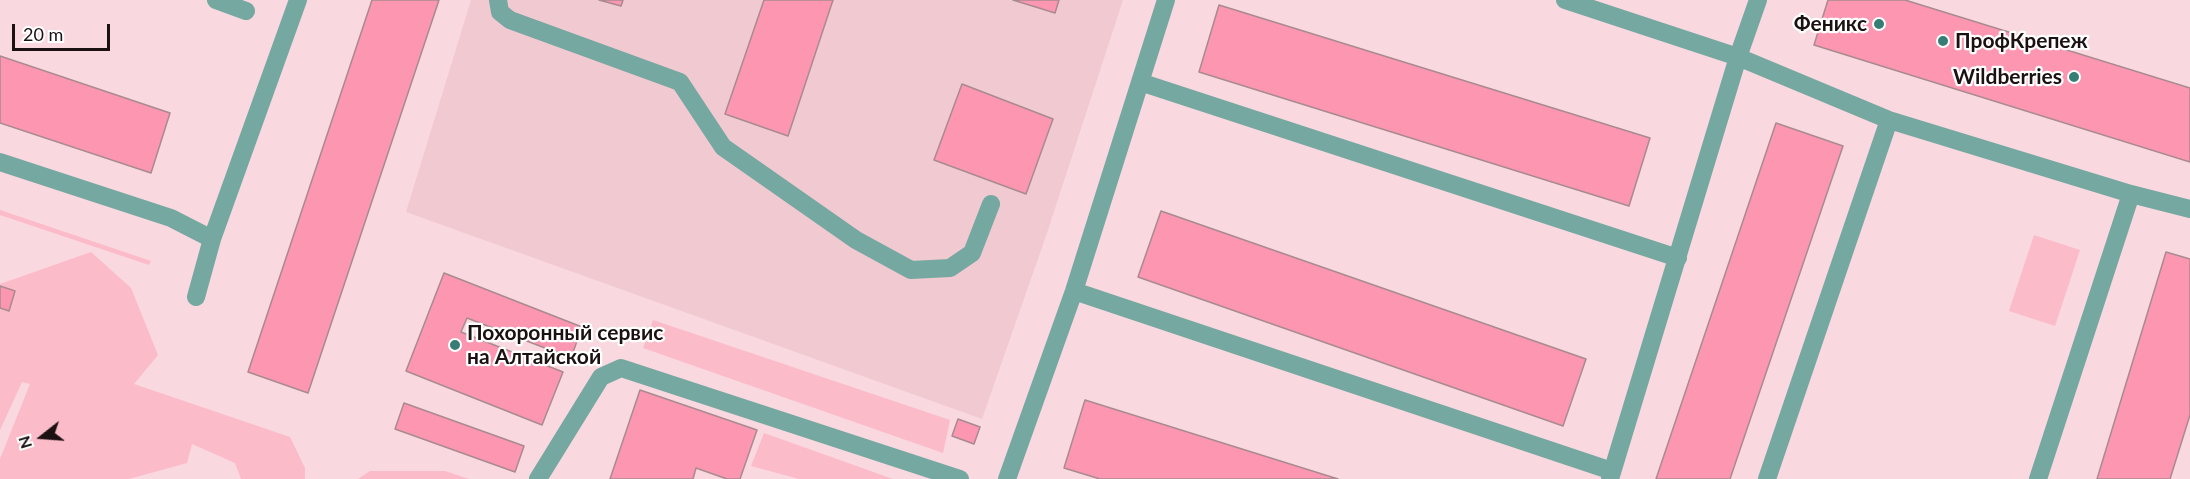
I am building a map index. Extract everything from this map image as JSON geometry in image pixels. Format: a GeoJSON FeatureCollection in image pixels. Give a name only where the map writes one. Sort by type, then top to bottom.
{"type":"FeatureCollection","features":[{"type":"Feature","properties":{"kind":"lane"},"geometry":{"type":"LineString","coordinates":[[216,0],[246,11]]}},
{"type":"Feature","properties":{"kind":"lane"},"geometry":{"type":"LineString","coordinates":[[196,297],[212,239],[298,0]]}},
{"type":"Feature","properties":{"kind":"lane"},"geometry":{"type":"LineString","coordinates":[[498,0],[500,12],[510,20],[680,82],[723,147],[856,240],[911,270],[950,268],[972,252],[990,204]]}},
{"type":"Feature","properties":{"kind":"lane"},"geometry":{"type":"LineString","coordinates":[[1007,479],[1074,291],[1166,0]]}},
{"type":"Feature","properties":{"kind":"lane"},"geometry":{"type":"LineString","coordinates":[[1565,0],[1738,57],[1889,120],[2131,194],[2190,209]]}},
{"type":"Feature","properties":{"kind":"lane"},"geometry":{"type":"LineString","coordinates":[[1074,291],[1611,475],[1738,57],[1758,0]]}},
{"type":"Feature","properties":{"kind":"lane"},"geometry":{"type":"LineString","coordinates":[[1140,82],[1678,258]]}},
{"type":"Feature","properties":{"kind":"lane"},"geometry":{"type":"LineString","coordinates":[[1767,479],[1889,120]]}},
{"type":"Feature","properties":{"kind":"lane"},"geometry":{"type":"LineString","coordinates":[[0,162],[171,218],[212,239]]}},
{"type":"Feature","properties":{"kind":"lane"},"geometry":{"type":"LineString","coordinates":[[2038,479],[2131,194]]}},
{"type":"Feature","properties":{"kind":"lane"},"geometry":{"type":"LineString","coordinates":[[538,479],[602,376],[621,368],[960,479]]}},
{"type":"Feature","properties":{"kind":"shaded area"},"geometry":{"type":"Polygon","coordinates":[[[471,0],[1123,0],[1046,236],[982,419],[406,212],[471,0]]]}},
{"type":"Feature","properties":{"kind":"shaded area"},"geometry":{"type":"Polygon","coordinates":[[[0,210],[151,261],[149,265],[0,215],[0,210]]]}},
{"type":"Feature","properties":{"kind":"shaded area"},"geometry":{"type":"Polygon","coordinates":[[[2034,235],[2080,250],[2055,326],[2009,311],[2034,235]]]}},
{"type":"Feature","properties":{"kind":"shaded area"},"geometry":{"type":"Polygon","coordinates":[[[91,252],[131,288],[158,355],[134,384],[290,437],[305,468],[305,479],[241,479],[235,463],[192,444],[187,463],[129,479],[0,479],[0,459],[30,384],[22,382],[0,430],[0,284],[91,252]]]}},
{"type":"Feature","properties":{"kind":"shaded area"},"geometry":{"type":"Polygon","coordinates":[[[653,320],[950,420],[943,453],[643,348],[653,320]]]}},
{"type":"Feature","properties":{"kind":"shaded area"},"geometry":{"type":"Polygon","coordinates":[[[764,433],[893,479],[799,479],[751,466],[764,433]]]}},
{"type":"Feature","properties":{"kind":"shaded area"},"geometry":{"type":"Polygon","coordinates":[[[370,471],[445,471],[469,479],[358,479],[370,471]]]}},
{"type":"Feature","properties":{"kind":"building"},"geometry":{"type":"Polygon","coordinates":[[[372,0],[439,0],[308,393],[248,372],[372,0]]]}},
{"type":"Feature","properties":{"kind":"building"},"geometry":{"type":"Polygon","coordinates":[[[599,0],[623,0],[621,6],[599,0]]]}},
{"type":"Feature","properties":{"kind":"building"},"geometry":{"type":"Polygon","coordinates":[[[764,0],[833,0],[788,136],[725,114],[764,0]]]}},
{"type":"Feature","properties":{"kind":"building"},"geometry":{"type":"Polygon","coordinates":[[[1013,0],[1059,0],[1055,13],[1013,0]]]}},
{"type":"Feature","properties":{"kind":"building"},"geometry":{"type":"Polygon","coordinates":[[[1828,0],[1905,0],[2190,88],[2190,162],[1814,45],[1828,0]]]}},
{"type":"Feature","properties":{"kind":"building"},"geometry":{"type":"Polygon","coordinates":[[[1219,5],[1650,138],[1629,206],[1199,72],[1219,5]]]}},
{"type":"Feature","properties":{"kind":"building"},"geometry":{"type":"Polygon","coordinates":[[[0,56],[170,113],[151,173],[0,123],[0,56]]]}},
{"type":"Feature","properties":{"kind":"building"},"geometry":{"type":"Polygon","coordinates":[[[962,84],[1053,119],[1026,194],[934,160],[962,84]]]}},
{"type":"Feature","properties":{"kind":"building"},"geometry":{"type":"Polygon","coordinates":[[[1776,123],[1843,146],[1730,479],[1656,479],[1776,123]]]}},
{"type":"Feature","properties":{"kind":"building"},"geometry":{"type":"Polygon","coordinates":[[[1161,211],[1586,359],[1563,426],[1138,277],[1161,211]]]}},
{"type":"Feature","properties":{"kind":"building"},"geometry":{"type":"Polygon","coordinates":[[[2166,252],[2190,259],[2190,415],[2170,479],[2097,479],[2166,252]]]}},
{"type":"Feature","properties":{"kind":"building","name":"Похоронный сервис на Алтайской"},"geometry":{"type":"Polygon","coordinates":[[[444,273],[582,327],[571,358],[467,318],[461,332],[563,372],[542,425],[406,371],[444,273]]]}},
{"type":"Feature","properties":{"kind":"building"},"geometry":{"type":"Polygon","coordinates":[[[0,286],[15,291],[9,311],[0,308],[0,286]]]}},
{"type":"Feature","properties":{"kind":"building"},"geometry":{"type":"Polygon","coordinates":[[[640,390],[757,430],[740,479],[727,479],[696,468],[693,479],[610,479],[640,390]]]}},
{"type":"Feature","properties":{"kind":"building"},"geometry":{"type":"Polygon","coordinates":[[[1085,400],[1338,479],[1100,479],[1064,468],[1085,400]]]}},
{"type":"Feature","properties":{"kind":"building"},"geometry":{"type":"Polygon","coordinates":[[[404,403],[524,446],[515,472],[395,429],[404,403]]]}},
{"type":"Feature","properties":{"kind":"building"},"geometry":{"type":"Polygon","coordinates":[[[958,419],[980,427],[974,444],[952,436],[958,419]]]}},
{"type":"Feature","properties":{"kind":"place","name":"Феникс"},"geometry":{"type":"Point","coordinates":[1879,24]}},
{"type":"Feature","properties":{"kind":"place","name":"ПрофКрепеж"},"geometry":{"type":"Point","coordinates":[1943,41]}},
{"type":"Feature","properties":{"kind":"place","name":"Wildberries"},"geometry":{"type":"Point","coordinates":[2074,77]}},
{"type":"Feature","properties":{"kind":"place","name":"Похоронный сервис на Алтайской"},"geometry":{"type":"Point","coordinates":[455,345]}}]}
